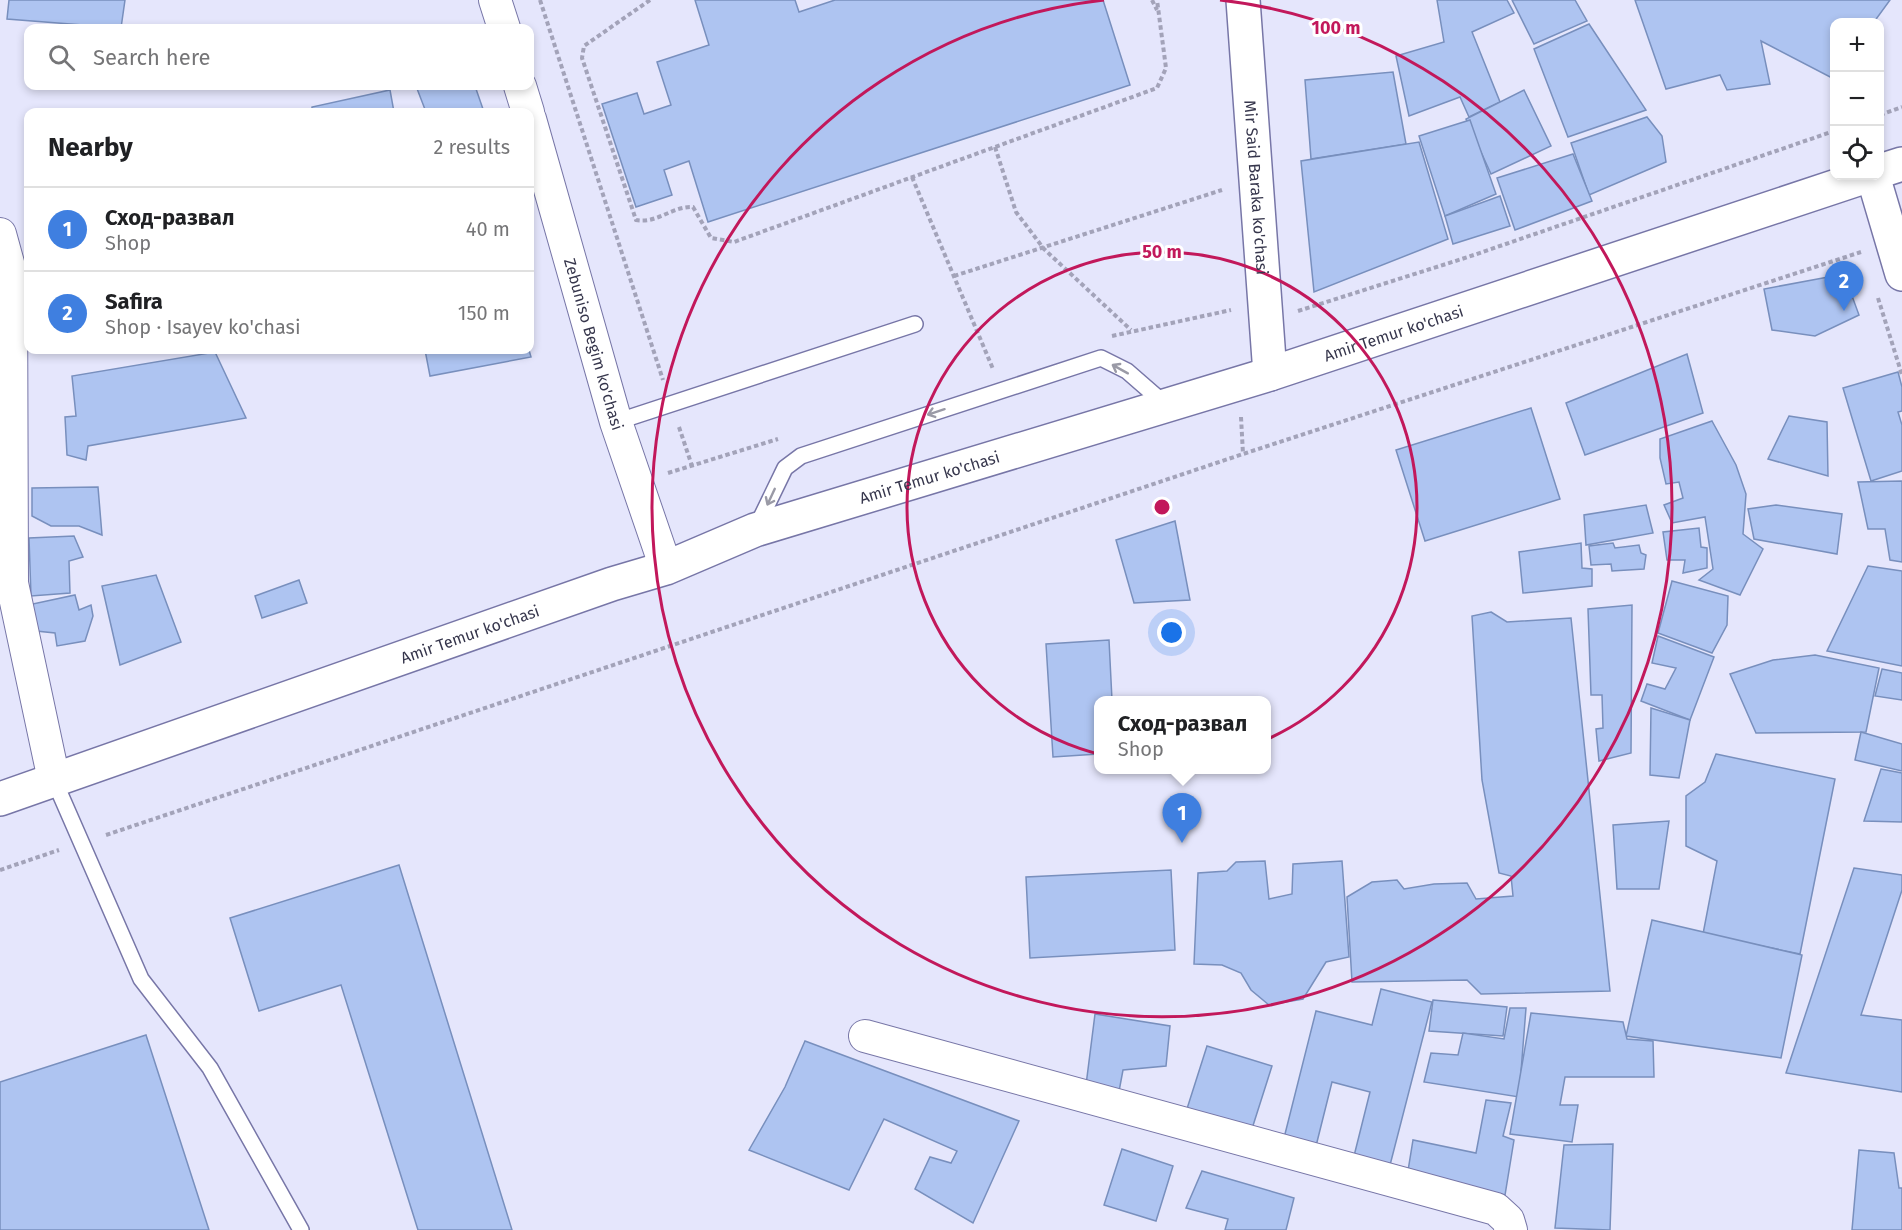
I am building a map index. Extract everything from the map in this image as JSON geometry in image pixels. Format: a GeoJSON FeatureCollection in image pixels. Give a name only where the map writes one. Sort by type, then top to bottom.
{"type":"FeatureCollection","features":[{"type":"Feature","properties":{"kind":"main road","name":"Mir Said Baraka ko'chasi"},"geometry":{"type":"LineString","coordinates":[[1243,0],[1270,374]]}},
{"type":"Feature","properties":{"kind":"main road"},"geometry":{"type":"LineString","coordinates":[[1884,170],[1902,164]]}},
{"type":"Feature","properties":{"kind":"main road","name":"Amir Temur ko'chasi"},"geometry":{"type":"LineString","coordinates":[[0,799],[612,584],[666,568],[755,530],[1270,374],[1855,180]]}},
{"type":"Feature","properties":{"kind":"main road"},"geometry":{"type":"LineString","coordinates":[[1874,180],[1902,274]]}},
{"type":"Feature","properties":{"kind":"street"},"geometry":{"type":"LineString","coordinates":[[495,0],[503,24]]}},
{"type":"Feature","properties":{"kind":"street"},"geometry":{"type":"LineString","coordinates":[[521,90],[527,108]]}},
{"type":"Feature","properties":{"kind":"street","name":"Zebuniso Begim ko'chasi"},"geometry":{"type":"LineString","coordinates":[[534,133],[616,422],[666,568]]}},
{"type":"Feature","properties":{"kind":"street"},"geometry":{"type":"LineString","coordinates":[[0,234],[11,274],[12,583],[54,780]]}},
{"type":"Feature","properties":{"kind":"street"},"geometry":{"type":"LineString","coordinates":[[865,1036],[1496,1209],[1508,1220],[1511,1230]]}},
{"type":"Feature","properties":{"kind":"lane"},"geometry":{"type":"LineString","coordinates":[[616,422],[915,324]]}},
{"type":"Feature","properties":{"kind":"lane"},"geometry":{"type":"LineString","coordinates":[[755,530],[785,468],[801,456],[1101,358],[1126,371],[1166,405]]}},
{"type":"Feature","properties":{"kind":"lane"},"geometry":{"type":"LineString","coordinates":[[54,780],[141,979],[210,1068],[300,1230]]}},
{"type":"Feature","properties":{"kind":"path"},"geometry":{"type":"LineString","coordinates":[[540,0],[692,466]]}},
{"type":"Feature","properties":{"kind":"path"},"geometry":{"type":"LineString","coordinates":[[650,0],[584,46],[582,58],[636,220],[648,222],[680,206],[693,207],[711,238],[734,242],[1157,88],[1166,68],[1157,0]]}},
{"type":"Feature","properties":{"kind":"path"},"geometry":{"type":"LineString","coordinates":[[1152,0],[1158,12]]}},
{"type":"Feature","properties":{"kind":"path"},"geometry":{"type":"LineString","coordinates":[[1884,114],[1902,107]]}},
{"type":"Feature","properties":{"kind":"path"},"geometry":{"type":"LineString","coordinates":[[995,147],[1016,212],[1044,249],[1131,330]]}},
{"type":"Feature","properties":{"kind":"path"},"geometry":{"type":"LineString","coordinates":[[912,177],[994,373]]}},
{"type":"Feature","properties":{"kind":"path"},"geometry":{"type":"LineString","coordinates":[[954,276],[1222,190]]}},
{"type":"Feature","properties":{"kind":"path"},"geometry":{"type":"LineString","coordinates":[[0,870],[1232,457],[1892,242]]}},
{"type":"Feature","properties":{"kind":"path"},"geometry":{"type":"LineString","coordinates":[[1877,297],[1902,375]]}},
{"type":"Feature","properties":{"kind":"building"},"geometry":{"type":"Polygon","coordinates":[[[9,0],[125,0],[122,24],[70,24],[7,19],[9,0]]]}},
{"type":"Feature","properties":{"kind":"building"},"geometry":{"type":"Polygon","coordinates":[[[695,0],[795,0],[799,12],[835,0],[1103,0],[1130,85],[708,222],[689,161],[664,170],[672,195],[636,207],[602,104],[637,93],[644,114],[671,105],[657,62],[709,45],[695,0]]]}},
{"type":"Feature","properties":{"kind":"building"},"geometry":{"type":"Polygon","coordinates":[[[1437,0],[1507,0],[1514,13],[1472,32],[1500,102],[1469,117],[1460,97],[1409,116],[1396,56],[1444,42],[1437,0]]]}},
{"type":"Feature","properties":{"kind":"building"},"geometry":{"type":"Polygon","coordinates":[[[1512,0],[1575,0],[1587,21],[1534,44],[1512,0]]]}},
{"type":"Feature","properties":{"kind":"building"},"geometry":{"type":"Polygon","coordinates":[[[1635,0],[1890,0],[1877,18],[1830,18],[1830,77],[1761,41],[1770,84],[1727,90],[1720,75],[1666,89],[1635,0]]]}},
{"type":"Feature","properties":{"kind":"building"},"geometry":{"type":"Polygon","coordinates":[[[1589,24],[1646,110],[1568,137],[1534,49],[1589,24]]]}},
{"type":"Feature","properties":{"kind":"building"},"geometry":{"type":"Polygon","coordinates":[[[1393,72],[1406,144],[1311,159],[1305,80],[1393,72]]]}},
{"type":"Feature","properties":{"kind":"building"},"geometry":{"type":"Polygon","coordinates":[[[390,90],[393,108],[312,108],[390,90]]]}},
{"type":"Feature","properties":{"kind":"building"},"geometry":{"type":"Polygon","coordinates":[[[418,90],[476,90],[483,108],[424,108],[418,90]]]}},
{"type":"Feature","properties":{"kind":"building"},"geometry":{"type":"Polygon","coordinates":[[[1524,90],[1551,146],[1491,174],[1466,119],[1524,90]]]}},
{"type":"Feature","properties":{"kind":"building"},"geometry":{"type":"Polygon","coordinates":[[[1647,117],[1662,136],[1666,162],[1589,195],[1571,143],[1647,117]]]}},
{"type":"Feature","properties":{"kind":"building"},"geometry":{"type":"Polygon","coordinates":[[[1470,120],[1496,194],[1445,216],[1419,136],[1470,120]]]}},
{"type":"Feature","properties":{"kind":"building"},"geometry":{"type":"Polygon","coordinates":[[[1419,142],[1448,239],[1314,292],[1301,161],[1419,142]]]}},
{"type":"Feature","properties":{"kind":"building"},"geometry":{"type":"Polygon","coordinates":[[[1573,154],[1592,201],[1515,230],[1497,178],[1573,154]]]}},
{"type":"Feature","properties":{"kind":"building"},"geometry":{"type":"Polygon","coordinates":[[[1500,196],[1510,226],[1453,244],[1445,216],[1500,196]]]}},
{"type":"Feature","properties":{"kind":"building"},"geometry":{"type":"Polygon","coordinates":[[[1844,274],[1859,315],[1815,336],[1772,330],[1764,289],[1844,274]]]}},
{"type":"Feature","properties":{"kind":"building"},"geometry":{"type":"Polygon","coordinates":[[[203,354],[216,354],[246,418],[88,446],[86,460],[67,455],[65,417],[76,416],[72,376],[203,354]]]}},
{"type":"Feature","properties":{"kind":"building"},"geometry":{"type":"Polygon","coordinates":[[[426,354],[530,354],[531,357],[430,376],[426,354]]]}},
{"type":"Feature","properties":{"kind":"building"},"geometry":{"type":"Polygon","coordinates":[[[1687,354],[1703,413],[1585,455],[1566,403],[1687,354]]]}},
{"type":"Feature","properties":{"kind":"building"},"geometry":{"type":"Polygon","coordinates":[[[1898,372],[1902,387],[1902,411],[1898,412],[1902,425],[1902,471],[1871,481],[1843,388],[1898,372]]]}},
{"type":"Feature","properties":{"kind":"building"},"geometry":{"type":"Polygon","coordinates":[[[1531,408],[1560,499],[1425,541],[1396,450],[1531,408]]]}},
{"type":"Feature","properties":{"kind":"building"},"geometry":{"type":"Polygon","coordinates":[[[1789,416],[1827,422],[1828,476],[1768,459],[1789,416]]]}},
{"type":"Feature","properties":{"kind":"building"},"geometry":{"type":"Polygon","coordinates":[[[1712,421],[1736,465],[1746,494],[1743,534],[1763,549],[1740,595],[1699,580],[1713,569],[1705,517],[1672,523],[1664,505],[1683,498],[1679,482],[1666,484],[1660,458],[1660,439],[1712,421]]]}},
{"type":"Feature","properties":{"kind":"building"},"geometry":{"type":"Polygon","coordinates":[[[1902,481],[1902,562],[1890,560],[1885,529],[1868,529],[1858,482],[1902,481]]]}},
{"type":"Feature","properties":{"kind":"building"},"geometry":{"type":"Polygon","coordinates":[[[98,487],[102,535],[79,526],[51,526],[32,516],[32,488],[98,487]]]}},
{"type":"Feature","properties":{"kind":"building"},"geometry":{"type":"Polygon","coordinates":[[[1646,505],[1653,533],[1586,545],[1584,515],[1646,505]]]}},
{"type":"Feature","properties":{"kind":"building"},"geometry":{"type":"Polygon","coordinates":[[[1776,505],[1842,514],[1837,554],[1754,539],[1748,509],[1776,505]]]}},
{"type":"Feature","properties":{"kind":"building"},"geometry":{"type":"Polygon","coordinates":[[[1175,521],[1190,600],[1134,603],[1116,540],[1175,521]]]}},
{"type":"Feature","properties":{"kind":"building"},"geometry":{"type":"Polygon","coordinates":[[[1699,528],[1701,547],[1707,548],[1707,568],[1683,573],[1685,560],[1667,560],[1663,532],[1699,528]]]}},
{"type":"Feature","properties":{"kind":"building"},"geometry":{"type":"Polygon","coordinates":[[[74,536],[83,557],[69,561],[70,593],[31,596],[29,538],[74,536]]]}},
{"type":"Feature","properties":{"kind":"building"},"geometry":{"type":"Polygon","coordinates":[[[1581,543],[1582,568],[1592,569],[1592,586],[1523,593],[1519,552],[1581,543]]]}},
{"type":"Feature","properties":{"kind":"building"},"geometry":{"type":"Polygon","coordinates":[[[1613,543],[1615,548],[1639,545],[1641,553],[1646,555],[1644,569],[1612,571],[1611,564],[1591,565],[1589,546],[1613,543]]]}},
{"type":"Feature","properties":{"kind":"building"},"geometry":{"type":"Polygon","coordinates":[[[1868,566],[1902,571],[1902,666],[1827,651],[1868,566]]]}},
{"type":"Feature","properties":{"kind":"building"},"geometry":{"type":"Polygon","coordinates":[[[156,575],[181,642],[120,665],[102,586],[156,575]]]}},
{"type":"Feature","properties":{"kind":"building"},"geometry":{"type":"Polygon","coordinates":[[[299,580],[307,603],[262,618],[255,596],[299,580]]]}},
{"type":"Feature","properties":{"kind":"building"},"geometry":{"type":"Polygon","coordinates":[[[1672,581],[1728,596],[1727,625],[1712,653],[1658,633],[1672,581]]]}},
{"type":"Feature","properties":{"kind":"building"},"geometry":{"type":"Polygon","coordinates":[[[75,595],[79,610],[91,605],[93,616],[85,641],[57,646],[55,633],[36,631],[28,605],[75,595]]]}},
{"type":"Feature","properties":{"kind":"building"},"geometry":{"type":"Polygon","coordinates":[[[1632,605],[1631,753],[1599,761],[1596,729],[1603,728],[1602,695],[1591,695],[1588,609],[1632,605]]]}},
{"type":"Feature","properties":{"kind":"building"},"geometry":{"type":"Polygon","coordinates":[[[1491,612],[1507,622],[1571,618],[1610,991],[1481,994],[1467,980],[1352,982],[1347,897],[1372,882],[1397,880],[1404,889],[1434,884],[1467,883],[1476,899],[1513,896],[1511,876],[1499,873],[1482,780],[1472,616],[1491,612]]]}},
{"type":"Feature","properties":{"kind":"building"},"geometry":{"type":"Polygon","coordinates":[[[1658,636],[1714,657],[1690,720],[1641,701],[1647,684],[1665,689],[1676,668],[1652,663],[1658,636]]]}},
{"type":"Feature","properties":{"kind":"building"},"geometry":{"type":"Polygon","coordinates":[[[1109,640],[1112,696],[1094,696],[1094,754],[1053,757],[1046,644],[1109,640]]]}},
{"type":"Feature","properties":{"kind":"building"},"geometry":{"type":"Polygon","coordinates":[[[1815,655],[1879,668],[1866,732],[1756,733],[1730,674],[1773,660],[1815,655]]]}},
{"type":"Feature","properties":{"kind":"building"},"geometry":{"type":"Polygon","coordinates":[[[1882,669],[1902,673],[1902,700],[1875,696],[1882,669]]]}},
{"type":"Feature","properties":{"kind":"building"},"geometry":{"type":"Polygon","coordinates":[[[1651,708],[1690,720],[1679,778],[1650,775],[1651,708]]]}},
{"type":"Feature","properties":{"kind":"building"},"geometry":{"type":"Polygon","coordinates":[[[1861,732],[1902,744],[1902,771],[1855,760],[1861,732]]]}},
{"type":"Feature","properties":{"kind":"building"},"geometry":{"type":"Polygon","coordinates":[[[1716,754],[1835,779],[1800,954],[1703,934],[1717,861],[1686,846],[1686,796],[1705,782],[1716,754]]]}},
{"type":"Feature","properties":{"kind":"building"},"geometry":{"type":"Polygon","coordinates":[[[1881,769],[1902,773],[1902,822],[1864,821],[1881,769]]]}},
{"type":"Feature","properties":{"kind":"building"},"geometry":{"type":"Polygon","coordinates":[[[1669,821],[1659,889],[1617,889],[1613,825],[1669,821]]]}},
{"type":"Feature","properties":{"kind":"building"},"geometry":{"type":"Polygon","coordinates":[[[1265,861],[1269,899],[1292,894],[1293,864],[1342,861],[1349,957],[1326,962],[1303,999],[1269,1005],[1251,990],[1241,973],[1222,965],[1194,964],[1198,873],[1227,871],[1236,862],[1265,861]]]}},
{"type":"Feature","properties":{"kind":"building"},"geometry":{"type":"Polygon","coordinates":[[[399,865],[512,1230],[418,1230],[341,985],[259,1011],[230,918],[399,865]]]}},
{"type":"Feature","properties":{"kind":"building"},"geometry":{"type":"Polygon","coordinates":[[[1854,868],[1902,875],[1902,890],[1861,1015],[1902,1020],[1902,1092],[1786,1073],[1854,868]]]}},
{"type":"Feature","properties":{"kind":"building"},"geometry":{"type":"Polygon","coordinates":[[[1171,870],[1175,950],[1030,958],[1026,877],[1171,870]]]}},
{"type":"Feature","properties":{"kind":"building"},"geometry":{"type":"Polygon","coordinates":[[[1652,920],[1802,955],[1781,1058],[1626,1036],[1652,920]]]}},
{"type":"Feature","properties":{"kind":"building"},"geometry":{"type":"Polygon","coordinates":[[[1381,989],[1432,1002],[1389,1169],[1353,1160],[1370,1092],[1332,1082],[1316,1146],[1284,1138],[1316,1011],[1372,1025],[1381,989]]]}},
{"type":"Feature","properties":{"kind":"building"},"geometry":{"type":"Polygon","coordinates":[[[1433,1000],[1507,1007],[1503,1036],[1429,1031],[1433,1000]]]}},
{"type":"Feature","properties":{"kind":"building"},"geometry":{"type":"Polygon","coordinates":[[[1510,1008],[1526,1008],[1519,1097],[1424,1082],[1431,1053],[1458,1055],[1463,1033],[1504,1039],[1510,1008]]]}},
{"type":"Feature","properties":{"kind":"building"},"geometry":{"type":"Polygon","coordinates":[[[1531,1013],[1623,1022],[1627,1039],[1653,1041],[1654,1077],[1565,1077],[1560,1105],[1578,1105],[1572,1142],[1510,1134],[1531,1013]]]}},
{"type":"Feature","properties":{"kind":"building"},"geometry":{"type":"Polygon","coordinates":[[[1095,1014],[1170,1026],[1166,1066],[1123,1070],[1117,1102],[1085,1093],[1095,1014]]]}},
{"type":"Feature","properties":{"kind":"building"},"geometry":{"type":"Polygon","coordinates":[[[146,1035],[209,1230],[0,1230],[0,1082],[146,1035]]]}},
{"type":"Feature","properties":{"kind":"building"},"geometry":{"type":"Polygon","coordinates":[[[805,1041],[1019,1121],[973,1223],[915,1189],[930,1157],[951,1163],[957,1151],[884,1119],[849,1190],[749,1150],[785,1087],[805,1041]]]}},
{"type":"Feature","properties":{"kind":"building"},"geometry":{"type":"Polygon","coordinates":[[[1207,1046],[1272,1066],[1250,1135],[1185,1115],[1207,1046]]]}},
{"type":"Feature","properties":{"kind":"building"},"geometry":{"type":"Polygon","coordinates":[[[1486,1100],[1511,1103],[1503,1136],[1514,1140],[1505,1195],[1407,1177],[1413,1140],[1476,1153],[1486,1100]]]}},
{"type":"Feature","properties":{"kind":"building"},"geometry":{"type":"Polygon","coordinates":[[[1613,1144],[1610,1230],[1555,1228],[1564,1145],[1613,1144]]]}},
{"type":"Feature","properties":{"kind":"building"},"geometry":{"type":"Polygon","coordinates":[[[1122,1149],[1173,1166],[1156,1221],[1104,1205],[1122,1149]]]}},
{"type":"Feature","properties":{"kind":"building"},"geometry":{"type":"Polygon","coordinates":[[[1859,1150],[1894,1153],[1899,1188],[1902,1188],[1902,1230],[1852,1230],[1859,1150]]]}},
{"type":"Feature","properties":{"kind":"building"},"geometry":{"type":"Polygon","coordinates":[[[1202,1171],[1294,1198],[1286,1230],[1225,1230],[1228,1219],[1186,1208],[1202,1171]]]}},
{"type":"Feature","properties":{"kind":"place","name":"Safira"},"geometry":{"type":"Point","coordinates":[1844,311]}},
{"type":"Feature","properties":{"kind":"place","name":"Сход-развал"},"geometry":{"type":"Point","coordinates":[1182,843]}}]}
